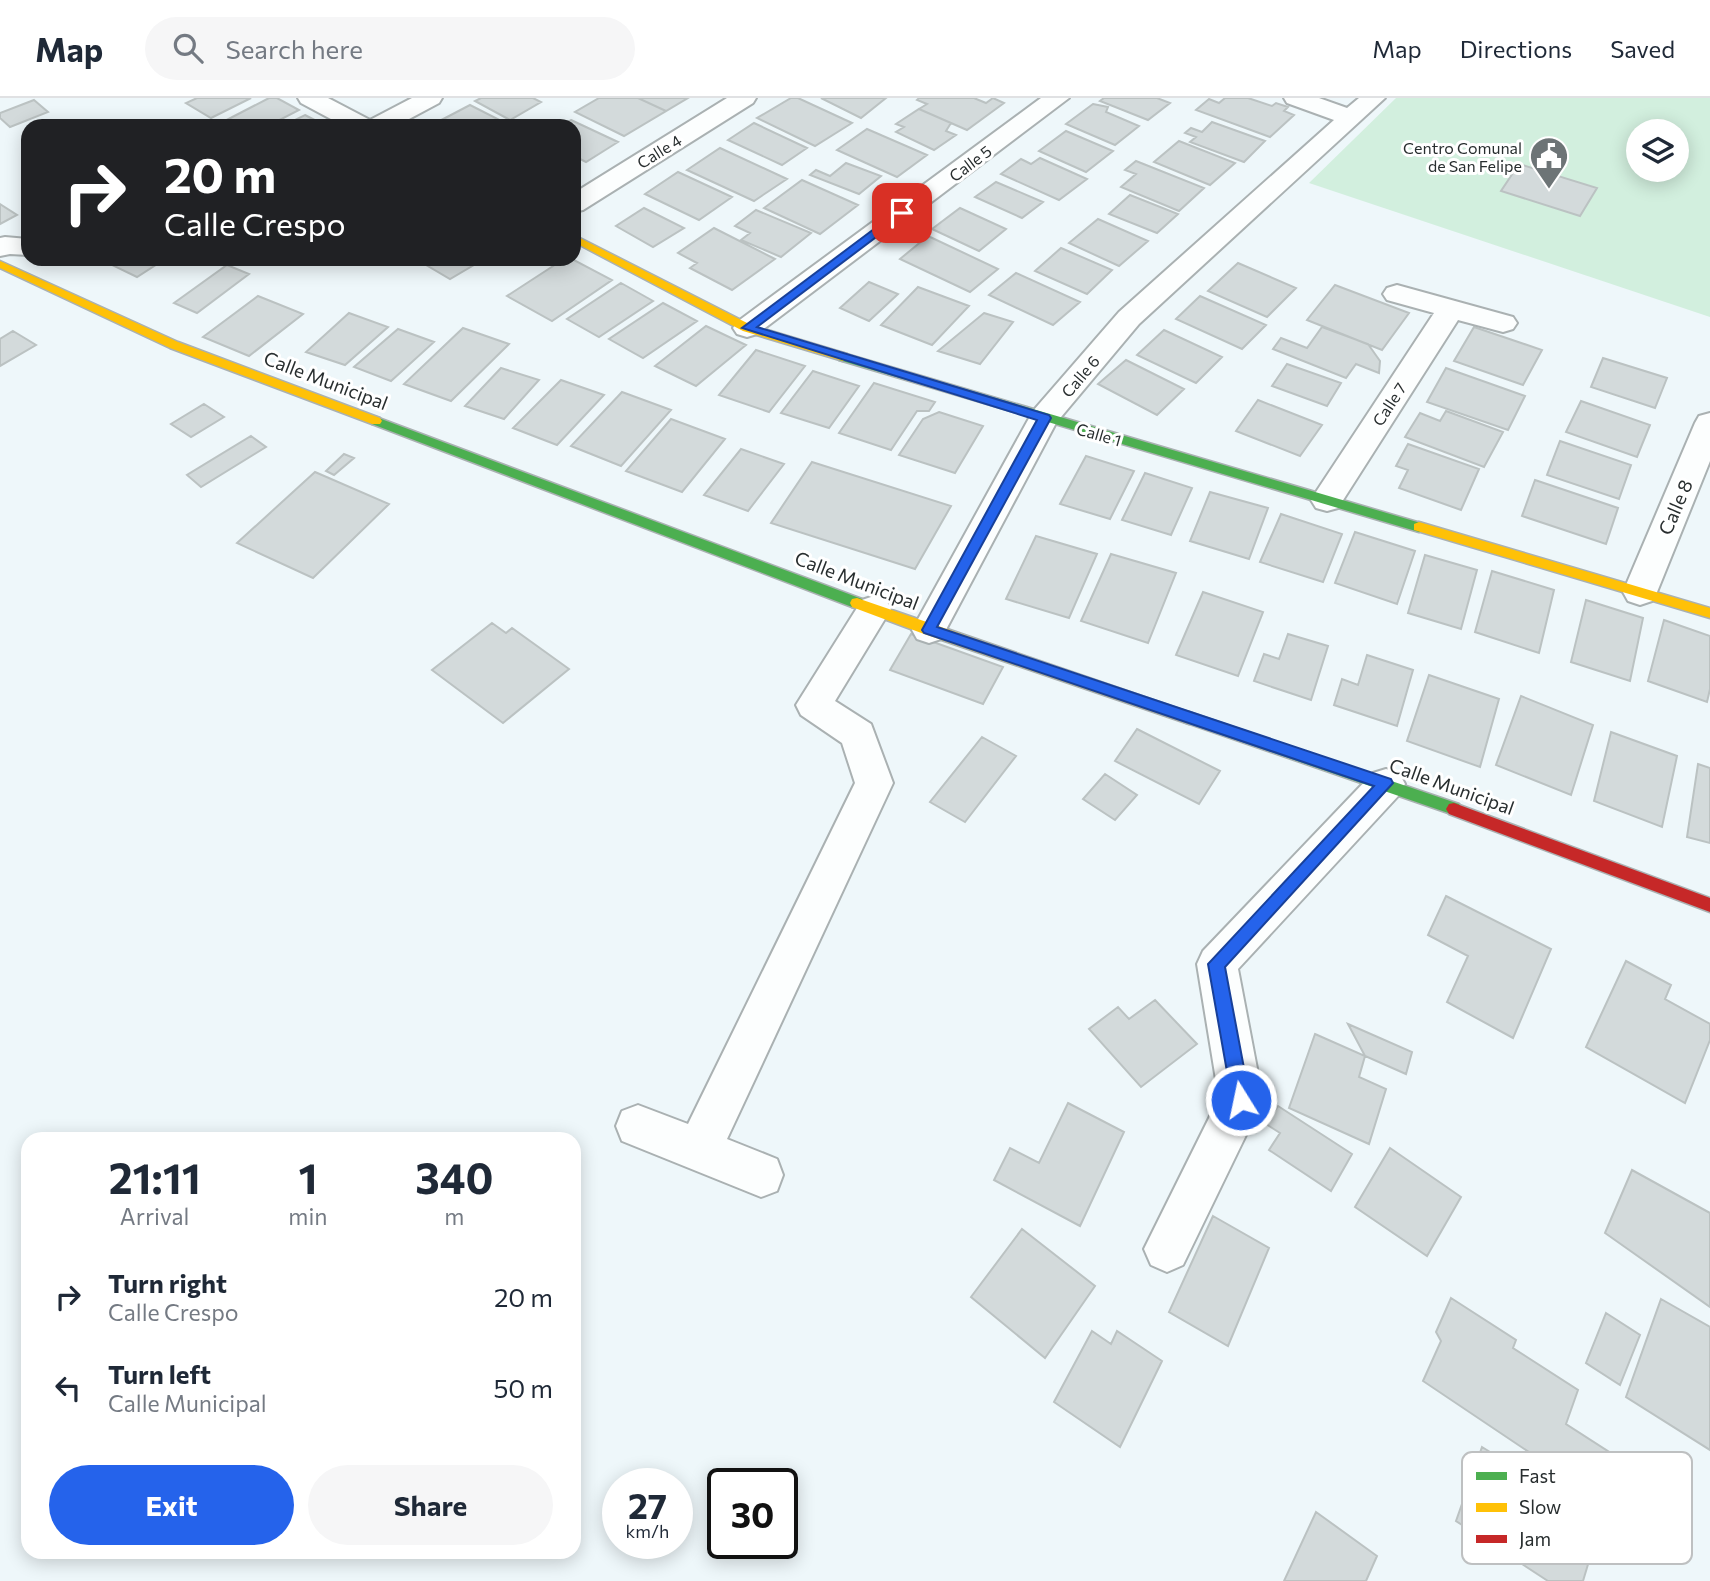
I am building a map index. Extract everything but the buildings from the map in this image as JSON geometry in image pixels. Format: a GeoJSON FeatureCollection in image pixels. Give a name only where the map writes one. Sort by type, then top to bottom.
{"type":"FeatureCollection","features":[{"type":"Feature","properties":{"kind":"street"},"geometry":{"type":"LineString","coordinates":[[310,98],[350,119]]}},
{"type":"Feature","properties":{"kind":"street"},"geometry":{"type":"LineString","coordinates":[[392,119],[430,98]]}},
{"type":"Feature","properties":{"kind":"street","name":"Calle 4"},"geometry":{"type":"LineString","coordinates":[[581,200],[744,98]]}},
{"type":"Feature","properties":{"kind":"street","name":"Calle 5"},"geometry":{"type":"LineString","coordinates":[[747,328],[1057,98]]}},
{"type":"Feature","properties":{"kind":"street"},"geometry":{"type":"LineString","coordinates":[[1296,98],[1350,118],[1373,98]]}},
{"type":"Feature","properties":{"kind":"street","name":"Calle 6"},"geometry":{"type":"LineString","coordinates":[[929,630],[1044,418],[1129,318],[1350,118]]}},
{"type":"Feature","properties":{"kind":"street","name":"Calle 1"},"geometry":{"type":"LineString","coordinates":[[581,241],[747,328],[1710,613]]}},
{"type":"Feature","properties":{"kind":"street"},"geometry":{"type":"LineString","coordinates":[[0,248],[5,245],[21,246]]}},
{"type":"Feature","properties":{"kind":"street","name":"Calle Municipal"},"geometry":{"type":"LineString","coordinates":[[0,264],[34,268],[174,345],[929,630],[1386,783],[1710,905]]}},
{"type":"Feature","properties":{"kind":"street"},"geometry":{"type":"LineString","coordinates":[[1397,294],[1503,323]]}},
{"type":"Feature","properties":{"kind":"street","name":"Calle 7"},"geometry":{"type":"LineString","coordinates":[[1327,500],[1451,309]]}},
{"type":"Feature","properties":{"kind":"street","name":"Calle 8"},"geometry":{"type":"LineString","coordinates":[[1640,592],[1710,423]]}},
{"type":"Feature","properties":{"kind":"street"},"geometry":{"type":"LineString","coordinates":[[699,1150],[874,783],[858,734],[814,705],[874,609]]}},
{"type":"Feature","properties":{"kind":"street"},"geometry":{"type":"LineString","coordinates":[[1167,1249],[1241,1100],[1217,964],[1386,783]]}},
{"type":"Feature","properties":{"kind":"street"},"geometry":{"type":"LineString","coordinates":[[638,1126],[761,1175]]}},
{"type":"Feature","properties":{"kind":"green space"},"geometry":{"type":"Polygon","coordinates":[[[1396,98],[1710,98],[1710,317],[1309,183],[1396,98]]]}},
{"type":"Feature","properties":{"kind":"traffic: fast"},"geometry":{"type":"LineString","coordinates":[[843,357],[1419,527]]}},
{"type":"Feature","properties":{"kind":"traffic: fast"},"geometry":{"type":"LineString","coordinates":[[376,421],[857,603]]}},
{"type":"Feature","properties":{"kind":"traffic: fast"},"geometry":{"type":"LineString","coordinates":[[1189,718],[1454,809]]}},
{"type":"Feature","properties":{"kind":"traffic: slow"},"geometry":{"type":"LineString","coordinates":[[581,242],[747,328],[843,357]]}},
{"type":"Feature","properties":{"kind":"traffic: slow"},"geometry":{"type":"LineString","coordinates":[[0,264],[174,345],[376,421]]}},
{"type":"Feature","properties":{"kind":"traffic: slow"},"geometry":{"type":"LineString","coordinates":[[1419,527],[1710,613]]}},
{"type":"Feature","properties":{"kind":"traffic: slow"},"geometry":{"type":"LineString","coordinates":[[857,603],[1189,718]]}},
{"type":"Feature","properties":{"kind":"traffic: jam"},"geometry":{"type":"LineString","coordinates":[[1454,809],[1710,905]]}},
{"type":"Feature","properties":{"kind":"place","name":"Centro Comunal de San Felipe"},"geometry":{"type":"Point","coordinates":[1549,190]}},
{"type":"Feature","properties":{"kind":"route"},"geometry":{"type":"LineString","coordinates":[[902,213],[747,328],[1044,418],[929,630],[1386,783],[1217,964],[1241,1100]]}}]}
